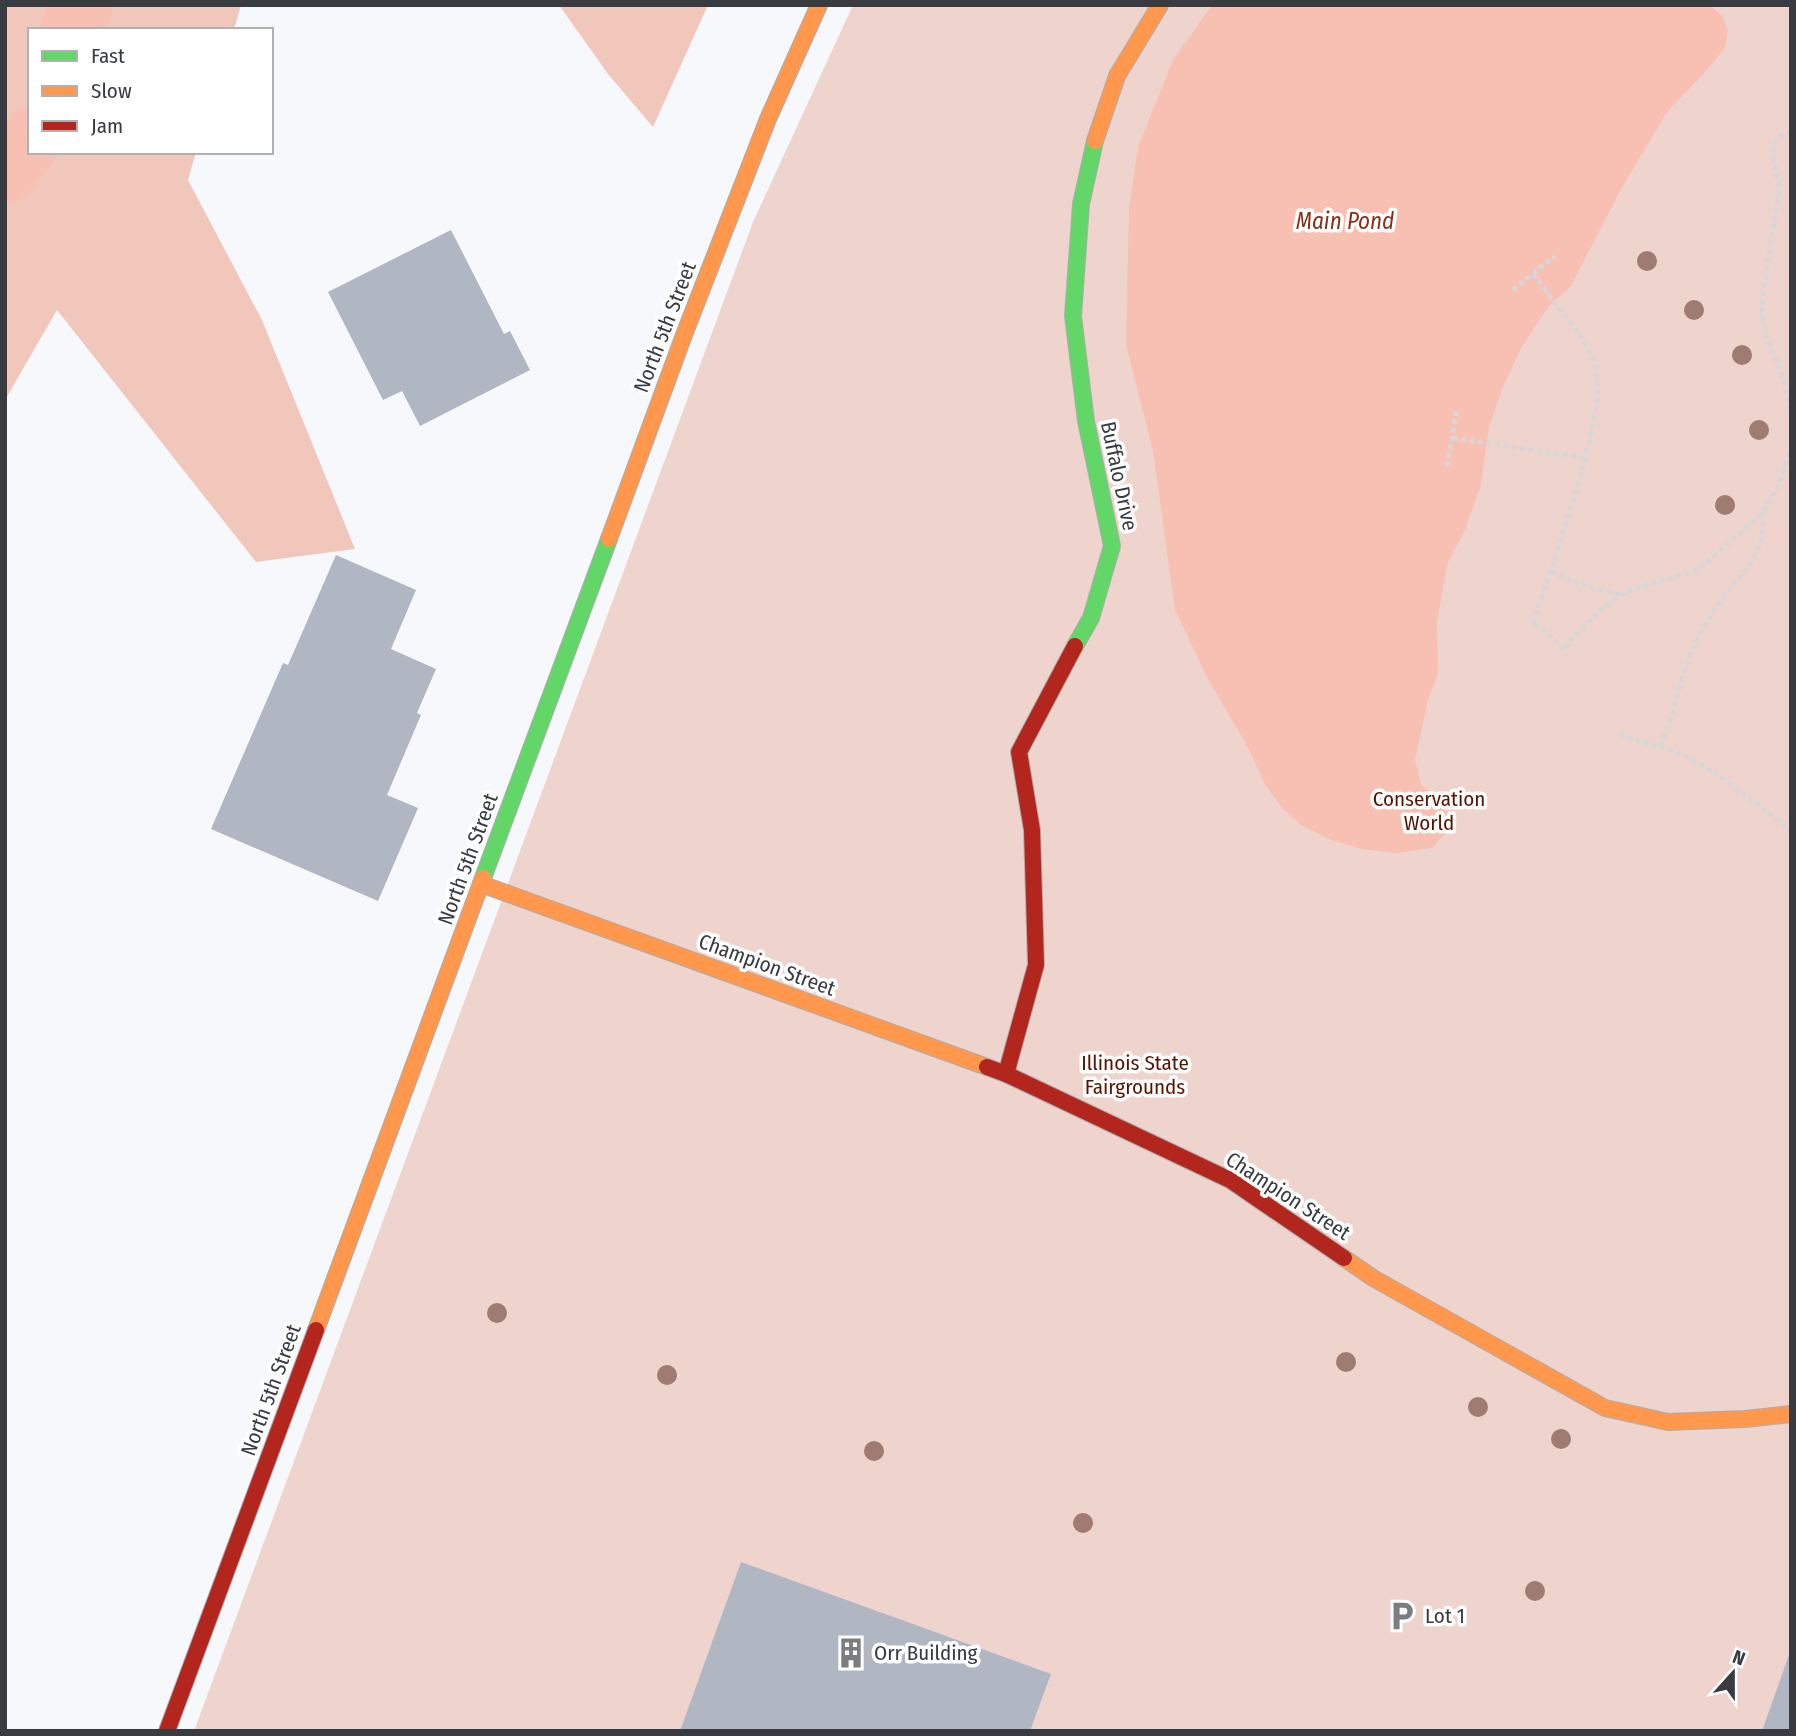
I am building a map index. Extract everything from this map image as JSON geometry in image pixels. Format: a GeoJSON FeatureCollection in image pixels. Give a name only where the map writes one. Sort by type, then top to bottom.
{"type":"FeatureCollection","features":[{"type":"Feature","properties":{"kind":"street","name":"North 5th Street"},"geometry":{"type":"LineString","coordinates":[[167,1731],[689,322],[768,119],[819,5]]}},
{"type":"Feature","properties":{"kind":"street","name":"Buffalo Drive"},"geometry":{"type":"LineString","coordinates":[[1006,1074],[1036,965],[1032,830],[1019,752],[1091,618],[1112,546],[1086,421],[1073,316],[1081,204],[1097,131],[1117,76],[1160,5]]}},
{"type":"Feature","properties":{"kind":"street","name":"Champion Street"},"geometry":{"type":"LineString","coordinates":[[481,884],[1006,1074],[1230,1180],[1373,1278],[1605,1408],[1668,1422],[1791,1414]]}},
{"type":"Feature","properties":{"kind":"path"},"geometry":{"type":"LineString","coordinates":[[1791,132],[1781,135],[1773,147],[1772,156],[1779,177],[1779,190],[1762,310],[1765,333],[1788,387],[1791,412]]}},
{"type":"Feature","properties":{"kind":"path"},"geometry":{"type":"LineString","coordinates":[[1513,290],[1555,256]]}},
{"type":"Feature","properties":{"kind":"path"},"geometry":{"type":"LineString","coordinates":[[1533,274],[1580,335],[1596,364],[1597,407],[1585,458],[1532,624],[1542,628],[1565,648],[1602,608],[1622,595],[1637,588],[1691,573],[1725,547],[1743,528],[1763,513],[1779,484],[1791,447]]}},
{"type":"Feature","properties":{"kind":"path"},"geometry":{"type":"LineString","coordinates":[[1447,466],[1457,409]]}},
{"type":"Feature","properties":{"kind":"path"},"geometry":{"type":"LineString","coordinates":[[1452,438],[1585,458]]}},
{"type":"Feature","properties":{"kind":"path"},"geometry":{"type":"LineString","coordinates":[[1660,746],[1694,645],[1708,620],[1744,575],[1755,556],[1762,538],[1763,513]]}},
{"type":"Feature","properties":{"kind":"path"},"geometry":{"type":"LineString","coordinates":[[1551,570],[1589,588],[1622,595]]}},
{"type":"Feature","properties":{"kind":"path"},"geometry":{"type":"LineString","coordinates":[[1620,734],[1681,754],[1716,773],[1791,831]]}},
{"type":"Feature","properties":{"kind":"green space","name":"Illinois State Fairgrounds"},"geometry":{"type":"Polygon","coordinates":[[[853,5],[1791,5],[1791,1731],[194,1731],[753,222],[853,5]]]}},
{"type":"Feature","properties":{"kind":"shaded area"},"geometry":{"type":"Polygon","coordinates":[[[5,5],[241,5],[235,28],[28,28],[28,154],[195,154],[188,180],[262,320],[355,549],[256,562],[57,310],[5,400],[5,5]]]}},
{"type":"Feature","properties":{"kind":"shaded area"},"geometry":{"type":"Polygon","coordinates":[[[559,5],[708,5],[653,127],[608,74],[559,5]]]}},
{"type":"Feature","properties":{"kind":"water","name":"Main Pond"},"geometry":{"type":"Polygon","coordinates":[[[1212,5],[1710,5],[1722,16],[1728,30],[1725,48],[1667,112],[1621,189],[1571,286],[1548,307],[1521,348],[1501,392],[1489,427],[1481,484],[1465,530],[1448,562],[1437,621],[1438,673],[1428,700],[1415,760],[1421,784],[1439,800],[1452,818],[1443,836],[1432,848],[1395,853],[1362,849],[1331,840],[1301,825],[1282,808],[1266,786],[1246,744],[1208,679],[1175,610],[1153,451],[1126,345],[1129,209],[1138,147],[1173,60],[1212,5]]]}},
{"type":"Feature","properties":{"kind":"building"},"geometry":{"type":"Polygon","coordinates":[[[451,230],[504,334],[510,331],[530,370],[420,426],[402,391],[383,400],[328,292],[451,230]]]}},
{"type":"Feature","properties":{"kind":"building"},"geometry":{"type":"Polygon","coordinates":[[[336,555],[416,590],[391,649],[436,669],[417,713],[421,715],[387,795],[418,808],[378,901],[211,829],[283,663],[288,665],[336,555]]]}},
{"type":"Feature","properties":{"kind":"building","name":"Orr Building"},"geometry":{"type":"Polygon","coordinates":[[[741,1562],[1051,1674],[1030,1731],[680,1731],[741,1562]]]}},
{"type":"Feature","properties":{"kind":"building"},"geometry":{"type":"Polygon","coordinates":[[[1790,1652],[1791,1731],[1762,1731],[1790,1652]]]}},
{"type":"Feature","properties":{"kind":"waterway"},"geometry":{"type":"LineString","coordinates":[[73,28],[81,5]]}},
{"type":"Feature","properties":{"kind":"waterway"},"geometry":{"type":"LineString","coordinates":[[5,172],[28,143]]}},
{"type":"Feature","properties":{"kind":"traffic: fast"},"geometry":{"type":"LineString","coordinates":[[1075,646],[1091,618],[1112,546],[1086,421],[1073,316],[1081,204],[1095,141]]}},
{"type":"Feature","properties":{"kind":"traffic: fast"},"geometry":{"type":"LineString","coordinates":[[483,878],[609,539]]}},
{"type":"Feature","properties":{"kind":"traffic: slow"},"geometry":{"type":"LineString","coordinates":[[609,539],[768,119],[819,5]]}},
{"type":"Feature","properties":{"kind":"traffic: slow"},"geometry":{"type":"LineString","coordinates":[[1095,141],[1117,76],[1160,5]]}},
{"type":"Feature","properties":{"kind":"traffic: slow"},"geometry":{"type":"LineString","coordinates":[[316,1330],[483,878]]}},
{"type":"Feature","properties":{"kind":"traffic: slow"},"geometry":{"type":"LineString","coordinates":[[481,884],[987,1067]]}},
{"type":"Feature","properties":{"kind":"traffic: slow"},"geometry":{"type":"LineString","coordinates":[[1344,1258],[1373,1278],[1605,1408],[1668,1422],[1791,1414]]}},
{"type":"Feature","properties":{"kind":"traffic: jam"},"geometry":{"type":"LineString","coordinates":[[1006,1074],[1036,965],[1032,830],[1019,752],[1075,646]]}},
{"type":"Feature","properties":{"kind":"traffic: jam"},"geometry":{"type":"LineString","coordinates":[[987,1067],[1230,1180],[1344,1258]]}},
{"type":"Feature","properties":{"kind":"traffic: jam"},"geometry":{"type":"LineString","coordinates":[[167,1731],[316,1330]]}},
{"type":"Feature","properties":{"kind":"place","name":"Lot 1"},"geometry":{"type":"Point","coordinates":[1402,1616]}},
{"type":"Feature","properties":{"kind":"place","name":"Orr Building"},"geometry":{"type":"Point","coordinates":[851,1653]}},
{"type":"Feature","properties":{"kind":"park label","name":"Conservation World"},"geometry":{"type":"Point","coordinates":[1429,811]}}]}
